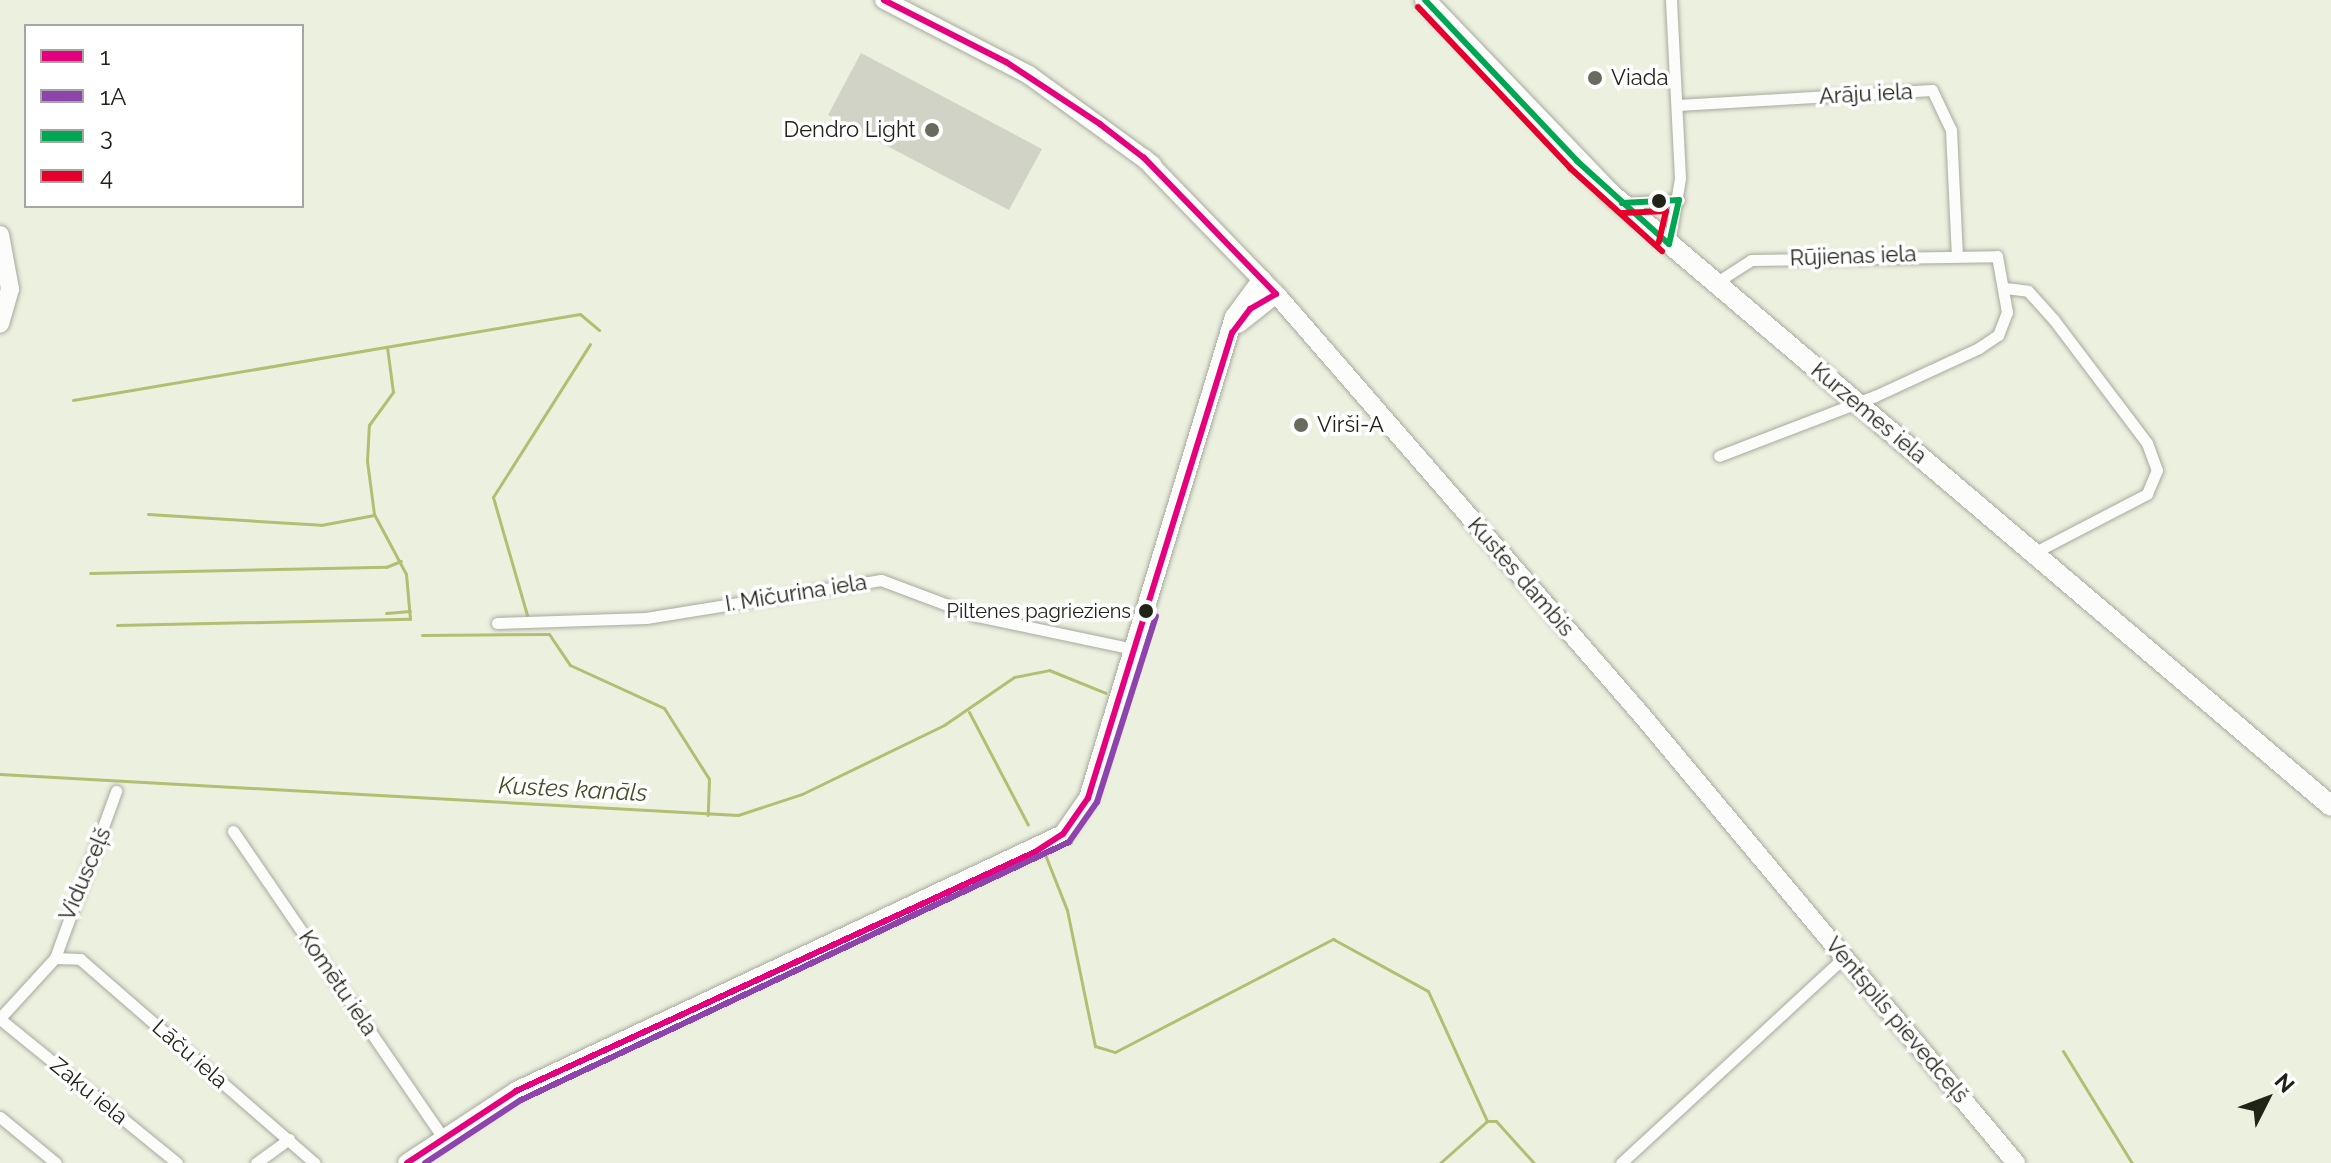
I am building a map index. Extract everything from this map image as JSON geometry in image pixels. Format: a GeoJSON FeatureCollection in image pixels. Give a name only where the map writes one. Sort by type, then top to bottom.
{"type":"FeatureCollection","features":[{"type":"Feature","properties":{"kind":"highway","name":"Kurzemes iela"},"geometry":{"type":"LineString","coordinates":[[1425,0],[1622,203],[2331,806]]}},
{"type":"Feature","properties":{"kind":"main road","name":"Kustes dambis"},"geometry":{"type":"LineString","coordinates":[[884,0],[1029,75],[1144,158],[1276,294],[1777,877]]}},
{"type":"Feature","properties":{"kind":"main road"},"geometry":{"type":"LineString","coordinates":[[0,235],[10,289],[0,324]]}},
{"type":"Feature","properties":{"kind":"main road"},"geometry":{"type":"LineString","coordinates":[[407,1163],[442,1136],[516,1091],[1063,834],[1088,798],[1239,305],[1262,279]]}},
{"type":"Feature","properties":{"kind":"main road"},"geometry":{"type":"LineString","coordinates":[[1232,333],[1250,309],[1276,294]]}},
{"type":"Feature","properties":{"kind":"main road","name":"Ventspils pievedceļš"},"geometry":{"type":"LineString","coordinates":[[1777,877],[2016,1163]]}},
{"type":"Feature","properties":{"kind":"street"},"geometry":{"type":"LineString","coordinates":[[1669,244],[1679,200],[1678,105],[1671,0]]}},
{"type":"Feature","properties":{"kind":"street","name":"Arāju iela"},"geometry":{"type":"LineString","coordinates":[[1678,105],[1932,90],[1951,130],[1957,255]]}},
{"type":"Feature","properties":{"kind":"street"},"geometry":{"type":"LineString","coordinates":[[1622,203],[1679,200]]}},
{"type":"Feature","properties":{"kind":"street","name":"Rūjienas iela"},"geometry":{"type":"LineString","coordinates":[[1717,282],[1751,260],[1957,255],[1997,256],[2005,288]]}},
{"type":"Feature","properties":{"kind":"street"},"geometry":{"type":"LineString","coordinates":[[1719,456],[1853,401],[1875,396],[1998,335],[2007,312],[2005,288],[2028,291],[2054,320],[2147,443],[2157,470],[2147,494],[2035,552]]}},
{"type":"Feature","properties":{"kind":"street","name":"I. Mičurina iela"},"geometry":{"type":"LineString","coordinates":[[497,623],[646,618],[881,580],[977,616],[1134,649]]}},
{"type":"Feature","properties":{"kind":"street","name":"Vidusceļš"},"geometry":{"type":"LineString","coordinates":[[0,1018],[57,957],[116,791]]}},
{"type":"Feature","properties":{"kind":"street","name":"Komētu iela"},"geometry":{"type":"LineString","coordinates":[[233,831],[442,1136]]}},
{"type":"Feature","properties":{"kind":"street","name":"Lāču iela"},"geometry":{"type":"LineString","coordinates":[[57,957],[80,959],[315,1163]]}},
{"type":"Feature","properties":{"kind":"street"},"geometry":{"type":"LineString","coordinates":[[1621,1163],[1844,957]]}},
{"type":"Feature","properties":{"kind":"street","name":"Zaķu iela"},"geometry":{"type":"LineString","coordinates":[[0,1018],[177,1163]]}},
{"type":"Feature","properties":{"kind":"street"},"geometry":{"type":"LineString","coordinates":[[0,1117],[56,1163]]}},
{"type":"Feature","properties":{"kind":"street"},"geometry":{"type":"LineString","coordinates":[[256,1163],[289,1139]]}},
{"type":"Feature","properties":{"kind":"building","name":"Dendro Light"},"geometry":{"type":"Polygon","coordinates":[[[861,53],[1042,149],[1009,210],[828,115],[861,53]]]}},
{"type":"Feature","properties":{"kind":"waterway"},"geometry":{"type":"LineString","coordinates":[[73,400],[580,314],[599,330]]}},
{"type":"Feature","properties":{"kind":"waterway"},"geometry":{"type":"LineString","coordinates":[[527,615],[493,497],[590,344]]}},
{"type":"Feature","properties":{"kind":"waterway"},"geometry":{"type":"LineString","coordinates":[[117,625],[410,619],[406,574],[374,514],[367,461],[369,425],[393,392],[387,347]]}},
{"type":"Feature","properties":{"kind":"waterway"},"geometry":{"type":"LineString","coordinates":[[148,514],[321,525],[374,515]]}},
{"type":"Feature","properties":{"kind":"waterway"},"geometry":{"type":"LineString","coordinates":[[90,573],[386,567],[401,561]]}},
{"type":"Feature","properties":{"kind":"waterway"},"geometry":{"type":"LineString","coordinates":[[386,613],[410,611]]}},
{"type":"Feature","properties":{"kind":"waterway"},"geometry":{"type":"LineString","coordinates":[[422,635],[549,634],[570,665],[664,708],[709,779],[708,815]]}},
{"type":"Feature","properties":{"kind":"waterway","name":"Kustes kanāls"},"geometry":{"type":"LineString","coordinates":[[0,774],[738,815],[802,794],[944,725],[1014,677],[1049,670],[1106,693]]}},
{"type":"Feature","properties":{"kind":"waterway"},"geometry":{"type":"LineString","coordinates":[[969,712],[1028,825]]}},
{"type":"Feature","properties":{"kind":"waterway"},"geometry":{"type":"LineString","coordinates":[[1044,852],[1067,910],[1095,1046],[1115,1052],[1333,939],[1428,991],[1487,1121]]}},
{"type":"Feature","properties":{"kind":"waterway"},"geometry":{"type":"LineString","coordinates":[[2063,1051],[2132,1163]]}},
{"type":"Feature","properties":{"kind":"waterway"},"geometry":{"type":"LineString","coordinates":[[1440,1163],[1487,1121],[1496,1121],[1534,1163]]}},
{"type":"Feature","properties":{"kind":"transit line","name":"1"},"geometry":{"type":"LineString","coordinates":[[407,1163],[516,1091],[1035,852],[1063,834],[1088,798],[1232,333],[1250,309],[1276,294],[1144,158],[1100,124],[1006,62],[884,0]]}},
{"type":"Feature","properties":{"kind":"transit line","name":"3"},"geometry":{"type":"LineString","coordinates":[[1425,0],[1577,161],[1669,244]]}},
{"type":"Feature","properties":{"kind":"transit line","name":"4"},"geometry":{"type":"LineString","coordinates":[[1418,7],[1570,168],[1662,251]]}},
{"type":"Feature","properties":{"kind":"transit line","name":"3"},"geometry":{"type":"LineString","coordinates":[[1622,203],[1679,200],[1669,244]]}},
{"type":"Feature","properties":{"kind":"transit line","name":"4"},"geometry":{"type":"LineString","coordinates":[[1623,213],[1666,211],[1659,242]]}},
{"type":"Feature","properties":{"kind":"transit line","name":"1A"},"geometry":{"type":"LineString","coordinates":[[425,1163],[521,1100],[1069,842],[1097,802],[1156,616]]}},
{"type":"Feature","properties":{"kind":"place","name":"Viada"},"geometry":{"type":"Point","coordinates":[1595,78]}},
{"type":"Feature","properties":{"kind":"place","name":"Dendro Light"},"geometry":{"type":"Point","coordinates":[932,130]}},
{"type":"Feature","properties":{"kind":"place","name":"Virši-A"},"geometry":{"type":"Point","coordinates":[1301,425]}},
{"type":"Feature","properties":{"kind":"place","name":"Piltenes pagrieziens"},"geometry":{"type":"Point","coordinates":[1146,611]}}]}
